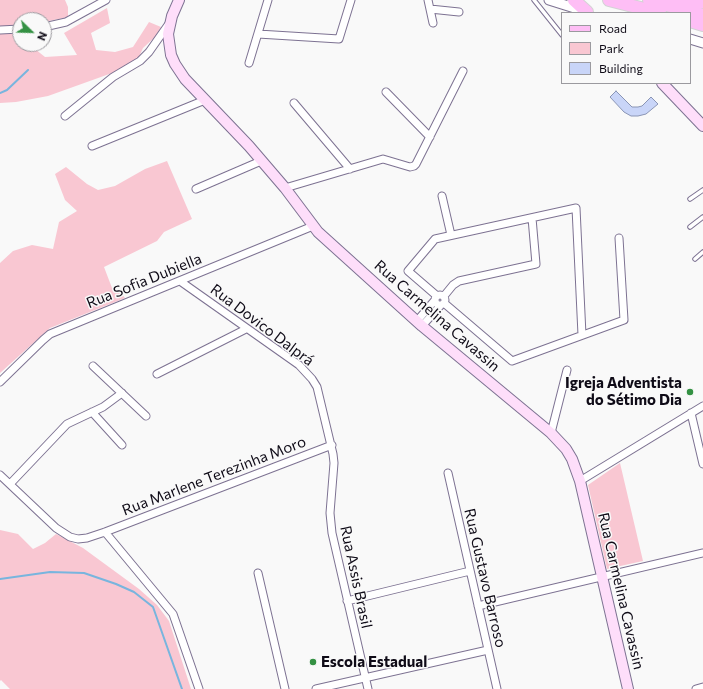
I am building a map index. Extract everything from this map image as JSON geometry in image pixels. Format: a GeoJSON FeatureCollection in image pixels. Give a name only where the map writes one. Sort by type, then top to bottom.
{"type":"FeatureCollection","features":[{"type":"Feature","properties":{"kind":"main road","name":"Rua Carmelina Cavassin"},"geometry":{"type":"LineString","coordinates":[[179,0],[168,34],[174,64],[185,79],[262,160],[318,232],[420,324],[551,433],[566,449],[572,459],[580,481],[628,689]]}},
{"type":"Feature","properties":{"kind":"main road"},"geometry":{"type":"LineString","coordinates":[[574,0],[589,10]]}},
{"type":"Feature","properties":{"kind":"main road"},"geometry":{"type":"LineString","coordinates":[[609,0],[656,12]]}},
{"type":"Feature","properties":{"kind":"main road"},"geometry":{"type":"LineString","coordinates":[[649,0],[703,15]]}},
{"type":"Feature","properties":{"kind":"main road"},"geometry":{"type":"LineString","coordinates":[[672,0],[703,2]]}},
{"type":"Feature","properties":{"kind":"main road"},"geometry":{"type":"LineString","coordinates":[[691,21],[703,25]]}},
{"type":"Feature","properties":{"kind":"main road"},"geometry":{"type":"LineString","coordinates":[[663,84],[703,126]]}},
{"type":"Feature","properties":{"kind":"street"},"geometry":{"type":"LineString","coordinates":[[52,25],[66,22],[106,0]]}},
{"type":"Feature","properties":{"kind":"street"},"geometry":{"type":"LineString","coordinates":[[249,63],[268,0]]}},
{"type":"Feature","properties":{"kind":"street"},"geometry":{"type":"LineString","coordinates":[[258,34],[339,39],[351,0]]}},
{"type":"Feature","properties":{"kind":"street"},"geometry":{"type":"LineString","coordinates":[[428,0],[433,22]]}},
{"type":"Feature","properties":{"kind":"street"},"geometry":{"type":"LineString","coordinates":[[549,0],[589,10]]}},
{"type":"Feature","properties":{"kind":"street"},"geometry":{"type":"LineString","coordinates":[[430,9],[459,12]]}},
{"type":"Feature","properties":{"kind":"street"},"geometry":{"type":"LineString","coordinates":[[65,116],[114,77],[140,61],[149,52],[170,24]]}},
{"type":"Feature","properties":{"kind":"street"},"geometry":{"type":"LineString","coordinates":[[0,30],[12,29]]}},
{"type":"Feature","properties":{"kind":"street"},"geometry":{"type":"LineString","coordinates":[[691,39],[703,43]]}},
{"type":"Feature","properties":{"kind":"street"},"geometry":{"type":"LineString","coordinates":[[285,188],[384,159],[414,166],[463,71]]}},
{"type":"Feature","properties":{"kind":"street"},"geometry":{"type":"LineString","coordinates":[[386,92],[430,137]]}},
{"type":"Feature","properties":{"kind":"street"},"geometry":{"type":"LineString","coordinates":[[92,146],[205,100]]}},
{"type":"Feature","properties":{"kind":"street"},"geometry":{"type":"LineString","coordinates":[[294,103],[350,169]]}},
{"type":"Feature","properties":{"kind":"street"},"geometry":{"type":"LineString","coordinates":[[196,189],[262,160]]}},
{"type":"Feature","properties":{"kind":"street"},"geometry":{"type":"LineString","coordinates":[[442,196],[450,235]]}},
{"type":"Feature","properties":{"kind":"street"},"geometry":{"type":"LineString","coordinates":[[582,335],[576,208],[450,235],[432,241],[408,271],[512,361],[624,320],[619,238]]}},
{"type":"Feature","properties":{"kind":"street"},"geometry":{"type":"LineString","coordinates":[[420,324],[455,283],[536,264],[532,218]]}},
{"type":"Feature","properties":{"kind":"street","name":"Rua Sofia Dubiella"},"geometry":{"type":"LineString","coordinates":[[0,382],[50,334],[313,226]]}},
{"type":"Feature","properties":{"kind":"street","name":"Rua Dovico Dalprá"},"geometry":{"type":"LineString","coordinates":[[180,281],[298,365],[312,379],[320,394],[332,445]]}},
{"type":"Feature","properties":{"kind":"street"},"geometry":{"type":"LineString","coordinates":[[157,374],[246,329]]}},
{"type":"Feature","properties":{"kind":"street"},"geometry":{"type":"LineString","coordinates":[[92,366],[146,416]]}},
{"type":"Feature","properties":{"kind":"street"},"geometry":{"type":"LineString","coordinates":[[551,433],[567,370]]}},
{"type":"Feature","properties":{"kind":"street"},"geometry":{"type":"LineString","coordinates":[[10,484],[67,424],[103,407],[122,393]]}},
{"type":"Feature","properties":{"kind":"street"},"geometry":{"type":"LineString","coordinates":[[580,481],[703,406]]}},
{"type":"Feature","properties":{"kind":"street"},"geometry":{"type":"LineString","coordinates":[[92,412],[122,445]]}},
{"type":"Feature","properties":{"kind":"street"},"geometry":{"type":"LineString","coordinates":[[691,413],[703,464]]}},
{"type":"Feature","properties":{"kind":"street","name":"Rua Marlene Terezinha Moro"},"geometry":{"type":"LineString","coordinates":[[0,475],[56,528],[70,537],[78,539],[87,538],[105,532],[332,445]]}},
{"type":"Feature","properties":{"kind":"street","name":"Rua Assis Brasil"},"geometry":{"type":"LineString","coordinates":[[332,445],[334,464],[330,522],[368,689]]}},
{"type":"Feature","properties":{"kind":"street","name":"Rua Gustavo Barroso"},"geometry":{"type":"LineString","coordinates":[[448,473],[497,689]]}},
{"type":"Feature","properties":{"kind":"street"},"geometry":{"type":"LineString","coordinates":[[105,532],[173,614],[199,689]]}},
{"type":"Feature","properties":{"kind":"street"},"geometry":{"type":"LineString","coordinates":[[478,606],[703,553]]}},
{"type":"Feature","properties":{"kind":"street"},"geometry":{"type":"LineString","coordinates":[[347,601],[470,571]]}},
{"type":"Feature","properties":{"kind":"street"},"geometry":{"type":"LineString","coordinates":[[258,573],[285,689]]}},
{"type":"Feature","properties":{"kind":"street"},"geometry":{"type":"LineString","coordinates":[[316,689],[488,650]]}},
{"type":"Feature","properties":{"kind":"street"},"geometry":{"type":"LineString","coordinates":[[696,689],[703,687]]}},
{"type":"Feature","properties":{"kind":"lane"},"geometry":{"type":"LineString","coordinates":[[534,0],[561,34]]}},
{"type":"Feature","properties":{"kind":"lane"},"geometry":{"type":"LineString","coordinates":[[690,199],[703,190]]}},
{"type":"Feature","properties":{"kind":"lane"},"geometry":{"type":"LineString","coordinates":[[690,227],[703,217]]}},
{"type":"Feature","properties":{"kind":"lane"},"geometry":{"type":"LineString","coordinates":[[695,259],[703,252]]}},
{"type":"Feature","properties":{"kind":"green space"},"geometry":{"type":"Polygon","coordinates":[[[0,0],[65,0],[68,7],[68,17],[52,20],[52,12],[12,12],[12,52],[39,52],[45,57],[77,55],[64,33],[107,8],[110,23],[91,33],[96,50],[115,52],[133,47],[149,22],[161,27],[155,37],[143,48],[138,59],[126,68],[48,96],[16,102],[0,103],[0,0]]]}},
{"type":"Feature","properties":{"kind":"green space"},"geometry":{"type":"Polygon","coordinates":[[[167,161],[192,219],[164,232],[157,241],[104,267],[112,288],[120,292],[125,298],[50,328],[0,373],[0,263],[13,251],[32,245],[53,249],[59,222],[77,211],[65,200],[55,174],[66,167],[87,184],[98,190],[115,186],[145,169],[167,161]]]}},
{"type":"Feature","properties":{"kind":"green space"},"geometry":{"type":"Polygon","coordinates":[[[620,463],[643,561],[607,569],[588,485],[620,463]]]}},
{"type":"Feature","properties":{"kind":"green space"},"geometry":{"type":"Polygon","coordinates":[[[0,530],[18,534],[33,549],[45,543],[56,534],[83,548],[139,589],[157,605],[169,621],[191,689],[10,689],[1,680],[0,681],[0,530]]]}},
{"type":"Feature","properties":{"kind":"building"},"geometry":{"type":"Polygon","coordinates":[[[616,91],[632,107],[642,106],[651,97],[658,104],[646,114],[631,116],[624,112],[610,97],[616,91]]]}},
{"type":"Feature","properties":{"kind":"waterway"},"geometry":{"type":"LineString","coordinates":[[0,93],[7,90],[28,70]]}},
{"type":"Feature","properties":{"kind":"waterway"},"geometry":{"type":"LineString","coordinates":[[0,579],[50,572],[84,573],[134,592],[153,607],[182,689]]}},
{"type":"Feature","properties":{"kind":"place","name":"Igreja Adventista do Sétimo Dia"},"geometry":{"type":"Point","coordinates":[690,392]}},
{"type":"Feature","properties":{"kind":"place","name":"Escola Estadual"},"geometry":{"type":"Point","coordinates":[313,662]}}]}
